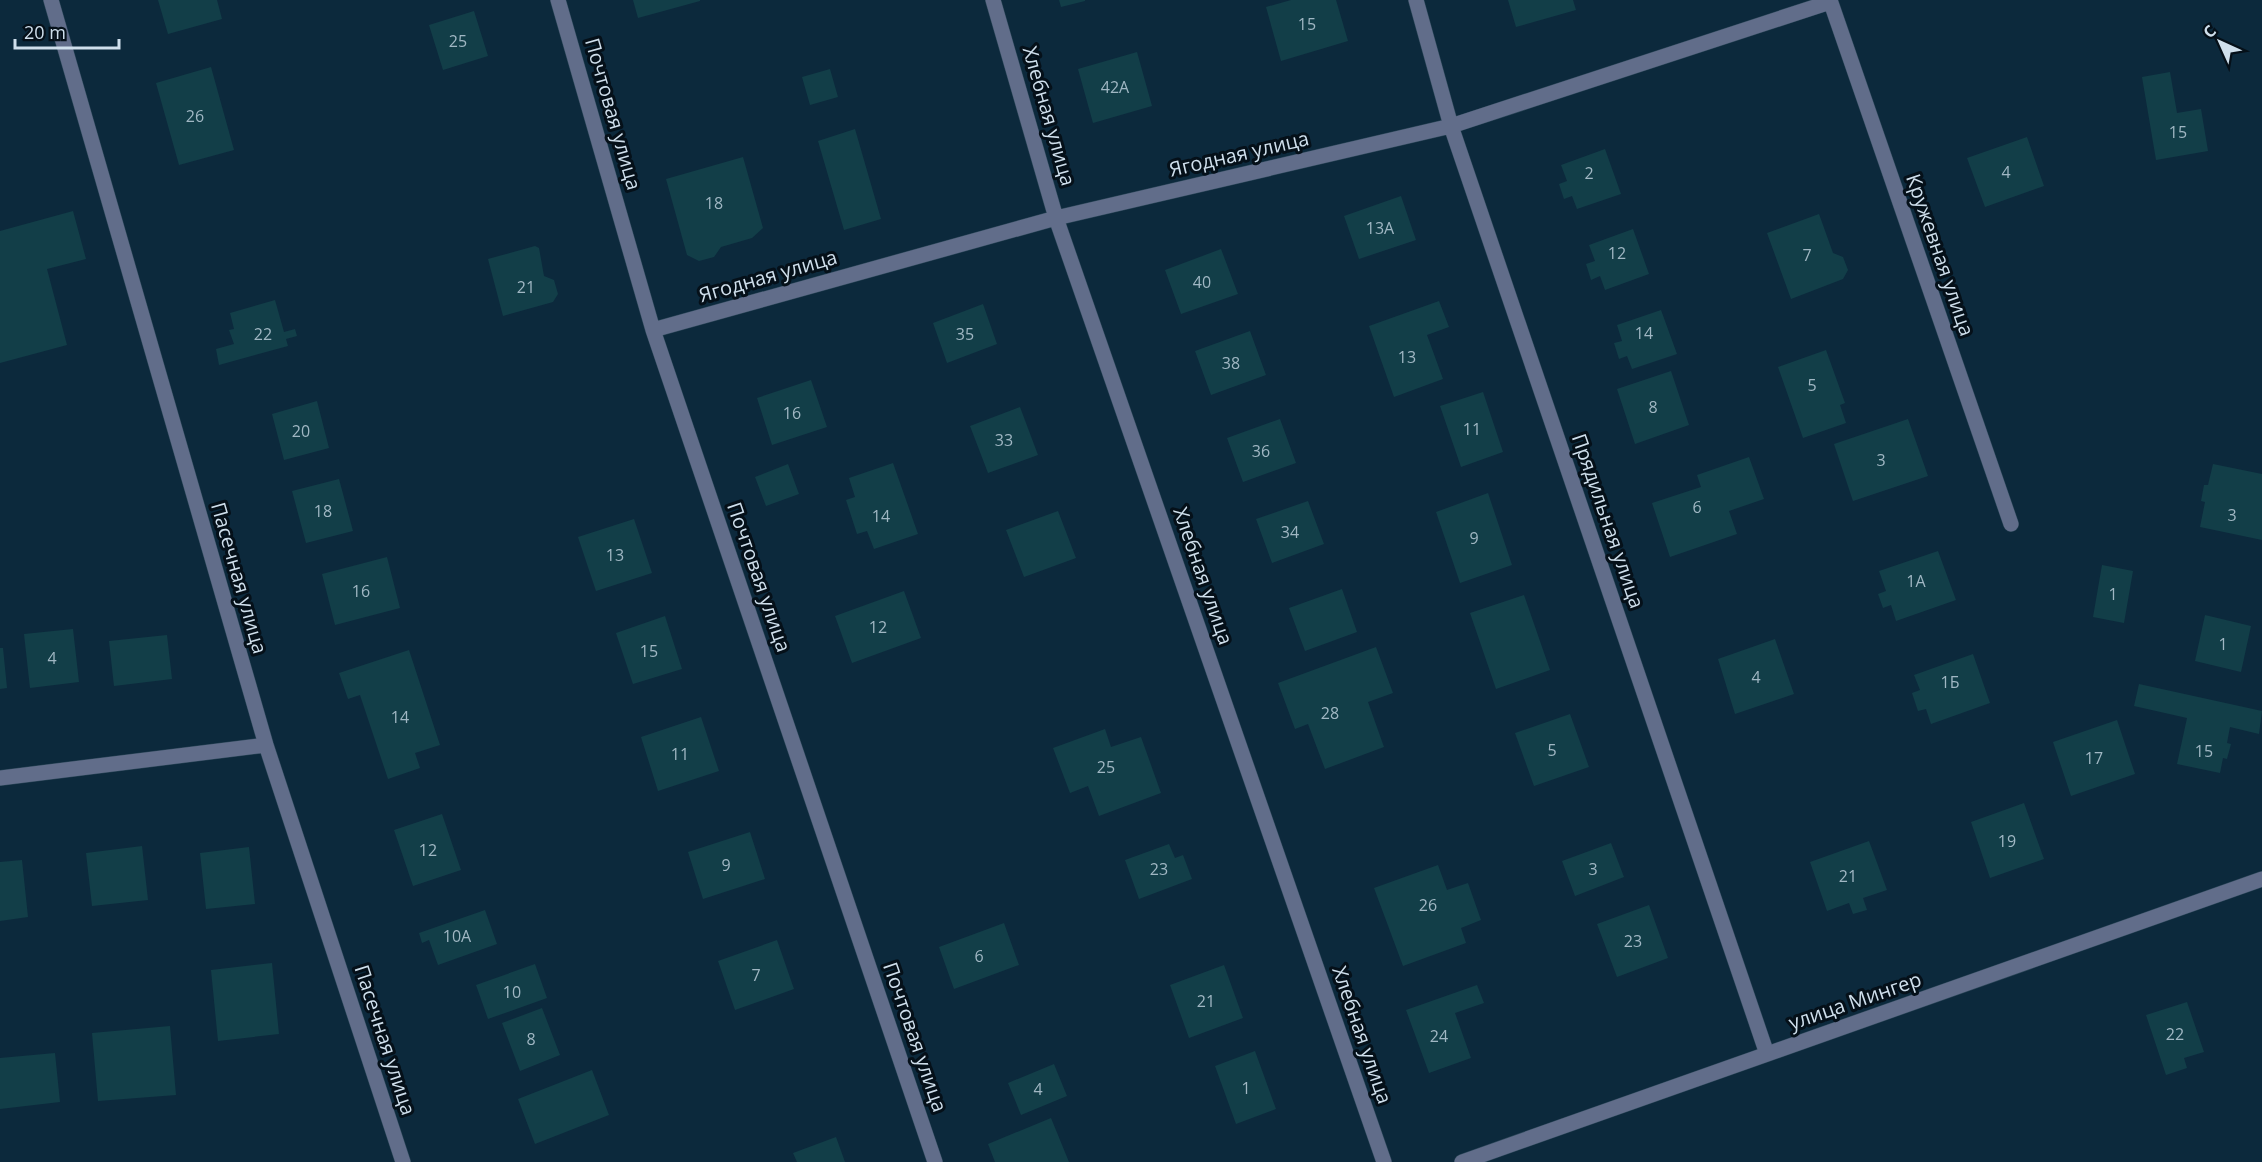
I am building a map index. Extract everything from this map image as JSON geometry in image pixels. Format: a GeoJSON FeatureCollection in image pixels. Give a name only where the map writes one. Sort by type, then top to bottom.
{"type":"FeatureCollection","features":[{"type":"Feature","properties":{"kind":"street","name":"Пасечная улица"},"geometry":{"type":"LineString","coordinates":[[51,0],[266,745],[399,1162]]}},
{"type":"Feature","properties":{"kind":"street","name":"Почтовая улица"},"geometry":{"type":"LineString","coordinates":[[558,0],[653,330],[935,1162]]}},
{"type":"Feature","properties":{"kind":"street","name":"Хлебная улица"},"geometry":{"type":"LineString","coordinates":[[993,0],[1056,218],[1384,1162]]}},
{"type":"Feature","properties":{"kind":"street","name":"Прядильная улица"},"geometry":{"type":"LineString","coordinates":[[1416,0],[1451,126],[1767,1054]]}},
{"type":"Feature","properties":{"kind":"street","name":"Ягодная улица"},"geometry":{"type":"LineString","coordinates":[[653,330],[1056,218],[1451,126],[1830,1]]}},
{"type":"Feature","properties":{"kind":"street","name":"Кружевная улица"},"geometry":{"type":"LineString","coordinates":[[1830,1],[2011,524]]}},
{"type":"Feature","properties":{"kind":"street"},"geometry":{"type":"LineString","coordinates":[[0,778],[266,745]]}},
{"type":"Feature","properties":{"kind":"street","name":"улица Мингер"},"geometry":{"type":"LineString","coordinates":[[1462,1162],[2262,879]]}},
{"type":"Feature","properties":{"kind":"building"},"geometry":{"type":"Polygon","coordinates":[[[158,0],[217,0],[222,19],[168,34],[158,0]]]}},
{"type":"Feature","properties":{"kind":"building"},"geometry":{"type":"Polygon","coordinates":[[[633,0],[700,0],[700,1],[638,18],[633,0]]]}},
{"type":"Feature","properties":{"kind":"building"},"geometry":{"type":"Polygon","coordinates":[[[1059,0],[1085,0],[1085,1],[1061,7],[1059,0]]]}},
{"type":"Feature","properties":{"kind":"building"},"geometry":{"type":"Polygon","coordinates":[[[1291,0],[1336,0],[1348,41],[1281,61],[1266,7],[1291,0]]]}},
{"type":"Feature","properties":{"kind":"building"},"geometry":{"type":"Polygon","coordinates":[[[1508,0],[1573,0],[1576,10],[1516,27],[1508,0]]]}},
{"type":"Feature","properties":{"kind":"building"},"geometry":{"type":"Polygon","coordinates":[[[474,11],[488,56],[443,70],[429,25],[474,11]]]}},
{"type":"Feature","properties":{"kind":"building"},"geometry":{"type":"Polygon","coordinates":[[[1137,52],[1152,106],[1093,123],[1078,69],[1137,52]]]}},
{"type":"Feature","properties":{"kind":"building"},"geometry":{"type":"Polygon","coordinates":[[[211,67],[234,150],[179,165],[156,83],[211,67]]]}},
{"type":"Feature","properties":{"kind":"building"},"geometry":{"type":"Polygon","coordinates":[[[830,69],[838,97],[810,105],[802,77],[830,69]]]}},
{"type":"Feature","properties":{"kind":"building"},"geometry":{"type":"Polygon","coordinates":[[[2170,72],[2177,113],[2201,109],[2208,151],[2156,160],[2142,77],[2170,72]]]}},
{"type":"Feature","properties":{"kind":"building"},"geometry":{"type":"Polygon","coordinates":[[[855,129],[881,219],[844,230],[818,141],[855,129]]]}},
{"type":"Feature","properties":{"kind":"building"},"geometry":{"type":"Polygon","coordinates":[[[2027,137],[2044,186],[1985,207],[1967,158],[2027,137]]]}},
{"type":"Feature","properties":{"kind":"building"},"geometry":{"type":"Polygon","coordinates":[[[1605,149],[1621,194],[1577,209],[1572,196],[1564,199],[1559,184],[1567,181],[1561,165],[1605,149]]]}},
{"type":"Feature","properties":{"kind":"building"},"geometry":{"type":"Polygon","coordinates":[[[743,157],[763,228],[752,238],[721,247],[714,257],[699,261],[687,255],[666,179],[743,157]]]}},
{"type":"Feature","properties":{"kind":"building"},"geometry":{"type":"Polygon","coordinates":[[[1401,196],[1416,240],[1359,259],[1344,216],[1401,196]]]}},
{"type":"Feature","properties":{"kind":"building"},"geometry":{"type":"Polygon","coordinates":[[[73,211],[86,259],[47,269],[67,345],[0,363],[0,231],[73,211]]]}},
{"type":"Feature","properties":{"kind":"building"},"geometry":{"type":"Polygon","coordinates":[[[1819,214],[1833,253],[1843,257],[1848,270],[1843,279],[1791,299],[1767,233],[1819,214]]]}},
{"type":"Feature","properties":{"kind":"building"},"geometry":{"type":"Polygon","coordinates":[[[1633,229],[1649,274],[1605,290],[1600,276],[1591,280],[1586,264],[1595,261],[1589,245],[1633,229]]]}},
{"type":"Feature","properties":{"kind":"building"},"geometry":{"type":"Polygon","coordinates":[[[535,246],[539,248],[544,276],[554,280],[558,294],[553,302],[503,316],[488,259],[535,246]]]}},
{"type":"Feature","properties":{"kind":"building"},"geometry":{"type":"Polygon","coordinates":[[[1221,249],[1238,294],[1181,314],[1165,270],[1221,249]]]}},
{"type":"Feature","properties":{"kind":"building"},"geometry":{"type":"Polygon","coordinates":[[[275,300],[284,332],[295,329],[297,336],[286,339],[288,346],[219,365],[216,349],[234,344],[229,330],[234,329],[230,313],[275,300]]]}},
{"type":"Feature","properties":{"kind":"building"},"geometry":{"type":"Polygon","coordinates":[[[1439,301],[1449,327],[1427,335],[1443,379],[1394,397],[1369,326],[1439,301]]]}},
{"type":"Feature","properties":{"kind":"building"},"geometry":{"type":"Polygon","coordinates":[[[983,304],[997,344],[947,363],[933,323],[983,304]]]}},
{"type":"Feature","properties":{"kind":"building"},"geometry":{"type":"Polygon","coordinates":[[[1661,310],[1677,354],[1632,369],[1627,356],[1619,359],[1614,343],[1622,341],[1617,325],[1661,310]]]}},
{"type":"Feature","properties":{"kind":"building"},"geometry":{"type":"Polygon","coordinates":[[[1250,331],[1266,375],[1211,395],[1195,351],[1250,331]]]}},
{"type":"Feature","properties":{"kind":"building"},"geometry":{"type":"Polygon","coordinates":[[[1826,350],[1845,403],[1840,405],[1846,423],[1803,438],[1778,367],[1826,350]]]}},
{"type":"Feature","properties":{"kind":"building"},"geometry":{"type":"Polygon","coordinates":[[[1671,371],[1689,425],[1635,444],[1617,389],[1671,371]]]}},
{"type":"Feature","properties":{"kind":"building"},"geometry":{"type":"Polygon","coordinates":[[[811,380],[827,427],[772,445],[757,398],[811,380]]]}},
{"type":"Feature","properties":{"kind":"building"},"geometry":{"type":"Polygon","coordinates":[[[1483,392],[1503,452],[1461,467],[1440,406],[1483,392]]]}},
{"type":"Feature","properties":{"kind":"building"},"geometry":{"type":"Polygon","coordinates":[[[317,401],[329,448],[284,460],[272,414],[317,401]]]}},
{"type":"Feature","properties":{"kind":"building"},"geometry":{"type":"Polygon","coordinates":[[[1020,407],[1038,455],[988,473],[970,426],[1020,407]]]}},
{"type":"Feature","properties":{"kind":"building"},"geometry":{"type":"Polygon","coordinates":[[[1280,419],[1296,463],[1243,482],[1227,438],[1280,419]]]}},
{"type":"Feature","properties":{"kind":"building"},"geometry":{"type":"Polygon","coordinates":[[[1908,419],[1928,476],[1853,501],[1834,444],[1908,419]]]}},
{"type":"Feature","properties":{"kind":"building"},"geometry":{"type":"Polygon","coordinates":[[[1749,457],[1764,499],[1729,511],[1737,534],[1670,557],[1652,503],[1701,487],[1697,475],[1749,457]]]}},
{"type":"Feature","properties":{"kind":"building"},"geometry":{"type":"Polygon","coordinates":[[[893,463],[918,534],[874,549],[867,531],[857,534],[846,500],[855,497],[849,478],[893,463]]]}},
{"type":"Feature","properties":{"kind":"building"},"geometry":{"type":"Polygon","coordinates":[[[788,464],[799,494],[766,506],[755,477],[788,464]]]}},
{"type":"Feature","properties":{"kind":"building"},"geometry":{"type":"Polygon","coordinates":[[[2213,464],[2262,474],[2262,540],[2200,527],[2205,502],[2201,501],[2204,485],[2208,485],[2213,464]]]}},
{"type":"Feature","properties":{"kind":"building"},"geometry":{"type":"Polygon","coordinates":[[[339,479],[353,531],[306,543],[292,491],[339,479]]]}},
{"type":"Feature","properties":{"kind":"building"},"geometry":{"type":"Polygon","coordinates":[[[1488,493],[1512,565],[1460,583],[1436,512],[1488,493]]]}},
{"type":"Feature","properties":{"kind":"building"},"geometry":{"type":"Polygon","coordinates":[[[1308,501],[1324,544],[1272,563],[1256,519],[1308,501]]]}},
{"type":"Feature","properties":{"kind":"building"},"geometry":{"type":"Polygon","coordinates":[[[1058,511],[1076,558],[1024,577],[1006,530],[1058,511]]]}},
{"type":"Feature","properties":{"kind":"building"},"geometry":{"type":"Polygon","coordinates":[[[634,519],[652,573],[596,591],[578,537],[634,519]]]}},
{"type":"Feature","properties":{"kind":"building"},"geometry":{"type":"Polygon","coordinates":[[[1938,551],[1956,600],[1896,621],[1891,605],[1883,608],[1878,594],[1886,591],[1879,571],[1938,551]]]}},
{"type":"Feature","properties":{"kind":"building"},"geometry":{"type":"Polygon","coordinates":[[[387,557],[400,608],[335,625],[322,574],[387,557]]]}},
{"type":"Feature","properties":{"kind":"building"},"geometry":{"type":"Polygon","coordinates":[[[2102,565],[2133,571],[2124,623],[2093,617],[2102,565]]]}},
{"type":"Feature","properties":{"kind":"building"},"geometry":{"type":"Polygon","coordinates":[[[1342,589],[1357,632],[1305,651],[1289,608],[1342,589]]]}},
{"type":"Feature","properties":{"kind":"building"},"geometry":{"type":"Polygon","coordinates":[[[904,591],[921,638],[852,663],[835,616],[904,591]]]}},
{"type":"Feature","properties":{"kind":"building"},"geometry":{"type":"Polygon","coordinates":[[[1524,595],[1550,670],[1496,689],[1470,613],[1524,595]]]}},
{"type":"Feature","properties":{"kind":"building"},"geometry":{"type":"Polygon","coordinates":[[[2205,615],[2251,626],[2241,672],[2195,661],[2205,615]]]}},
{"type":"Feature","properties":{"kind":"building"},"geometry":{"type":"Polygon","coordinates":[[[665,616],[682,669],[633,684],[616,633],[665,616]]]}},
{"type":"Feature","properties":{"kind":"building"},"geometry":{"type":"Polygon","coordinates":[[[73,629],[79,682],[30,688],[24,634],[73,629]]]}},
{"type":"Feature","properties":{"kind":"building"},"geometry":{"type":"Polygon","coordinates":[[[167,635],[172,679],[114,686],[109,641],[167,635]]]}},
{"type":"Feature","properties":{"kind":"building"},"geometry":{"type":"Polygon","coordinates":[[[1775,639],[1794,694],[1735,714],[1718,659],[1775,639]]]}},
{"type":"Feature","properties":{"kind":"building"},"geometry":{"type":"Polygon","coordinates":[[[1376,647],[1393,693],[1368,702],[1384,747],[1325,769],[1308,724],[1295,729],[1278,683],[1376,647]]]}},
{"type":"Feature","properties":{"kind":"building"},"geometry":{"type":"Polygon","coordinates":[[[0,648],[3,648],[7,688],[0,689],[0,648]]]}},
{"type":"Feature","properties":{"kind":"building"},"geometry":{"type":"Polygon","coordinates":[[[409,650],[440,745],[415,753],[420,768],[388,779],[360,695],[348,699],[339,673],[409,650]]]}},
{"type":"Feature","properties":{"kind":"building"},"geometry":{"type":"Polygon","coordinates":[[[1973,654],[1990,703],[1931,724],[1926,709],[1918,711],[1912,693],[1920,690],[1914,675],[1973,654]]]}},
{"type":"Feature","properties":{"kind":"building"},"geometry":{"type":"Polygon","coordinates":[[[2139,684],[2262,711],[2259,734],[2230,727],[2227,743],[2231,744],[2227,759],[2223,758],[2220,773],[2177,764],[2187,718],[2134,706],[2139,684]]]}},
{"type":"Feature","properties":{"kind":"building"},"geometry":{"type":"Polygon","coordinates":[[[1570,714],[1589,767],[1534,786],[1515,733],[1570,714]]]}},
{"type":"Feature","properties":{"kind":"building"},"geometry":{"type":"Polygon","coordinates":[[[701,717],[719,771],[658,791],[641,737],[701,717]]]}},
{"type":"Feature","properties":{"kind":"building"},"geometry":{"type":"Polygon","coordinates":[[[2117,720],[2135,774],[2071,796],[2053,742],[2117,720]]]}},
{"type":"Feature","properties":{"kind":"building"},"geometry":{"type":"Polygon","coordinates":[[[1105,729],[1111,747],[1141,737],[1161,793],[1099,816],[1088,786],[1070,793],[1053,748],[1105,729]]]}},
{"type":"Feature","properties":{"kind":"building"},"geometry":{"type":"Polygon","coordinates":[[[2024,803],[2044,859],[1990,878],[1971,822],[2024,803]]]}},
{"type":"Feature","properties":{"kind":"building"},"geometry":{"type":"Polygon","coordinates":[[[442,814],[461,870],[413,886],[394,830],[442,814]]]}},
{"type":"Feature","properties":{"kind":"building"},"geometry":{"type":"Polygon","coordinates":[[[750,832],[765,879],[703,899],[688,852],[750,832]]]}},
{"type":"Feature","properties":{"kind":"building"},"geometry":{"type":"Polygon","coordinates":[[[1869,841],[1887,890],[1863,898],[1867,910],[1853,914],[1849,903],[1827,911],[1810,862],[1869,841]]]}},
{"type":"Feature","properties":{"kind":"building"},"geometry":{"type":"Polygon","coordinates":[[[1611,843],[1624,877],[1575,896],[1562,861],[1611,843]]]}},
{"type":"Feature","properties":{"kind":"building"},"geometry":{"type":"Polygon","coordinates":[[[1169,844],[1175,858],[1183,855],[1192,879],[1139,899],[1125,860],[1169,844]]]}},
{"type":"Feature","properties":{"kind":"building"},"geometry":{"type":"Polygon","coordinates":[[[142,846],[148,900],[92,906],[86,853],[142,846]]]}},
{"type":"Feature","properties":{"kind":"building"},"geometry":{"type":"Polygon","coordinates":[[[249,847],[255,904],[206,909],[200,853],[249,847]]]}},
{"type":"Feature","properties":{"kind":"building"},"geometry":{"type":"Polygon","coordinates":[[[22,860],[28,917],[0,921],[0,862],[22,860]]]}},
{"type":"Feature","properties":{"kind":"building"},"geometry":{"type":"Polygon","coordinates":[[[1438,865],[1447,890],[1468,883],[1481,920],[1461,928],[1466,943],[1403,966],[1374,888],[1438,865]]]}},
{"type":"Feature","properties":{"kind":"building"},"geometry":{"type":"Polygon","coordinates":[[[1649,905],[1668,958],[1617,977],[1597,924],[1649,905]]]}},
{"type":"Feature","properties":{"kind":"building"},"geometry":{"type":"Polygon","coordinates":[[[485,910],[497,944],[438,965],[429,940],[422,943],[419,933],[485,910]]]}},
{"type":"Feature","properties":{"kind":"building"},"geometry":{"type":"Polygon","coordinates":[[[1004,923],[1019,965],[954,989],[939,947],[1004,923]]]}},
{"type":"Feature","properties":{"kind":"building"},"geometry":{"type":"Polygon","coordinates":[[[777,940],[794,989],[735,1010],[718,961],[777,940]]]}},
{"type":"Feature","properties":{"kind":"building"},"geometry":{"type":"Polygon","coordinates":[[[272,963],[279,1034],[218,1041],[211,970],[272,963]]]}},
{"type":"Feature","properties":{"kind":"building"},"geometry":{"type":"Polygon","coordinates":[[[535,964],[547,998],[488,1019],[476,985],[535,964]]]}},
{"type":"Feature","properties":{"kind":"building"},"geometry":{"type":"Polygon","coordinates":[[[1224,965],[1243,1018],[1189,1038],[1170,985],[1224,965]]]}},
{"type":"Feature","properties":{"kind":"building"},"geometry":{"type":"Polygon","coordinates":[[[1477,985],[1484,1003],[1455,1013],[1471,1058],[1429,1073],[1406,1010],[1477,985]]]}},
{"type":"Feature","properties":{"kind":"building"},"geometry":{"type":"Polygon","coordinates":[[[2187,1002],[2204,1052],[2184,1058],[2187,1068],[2166,1075],[2146,1015],[2187,1002]]]}},
{"type":"Feature","properties":{"kind":"building"},"geometry":{"type":"Polygon","coordinates":[[[542,1008],[560,1055],[520,1071],[502,1023],[542,1008]]]}},
{"type":"Feature","properties":{"kind":"building"},"geometry":{"type":"Polygon","coordinates":[[[170,1026],[176,1095],[98,1101],[92,1033],[170,1026]]]}},
{"type":"Feature","properties":{"kind":"building"},"geometry":{"type":"Polygon","coordinates":[[[1255,1051],[1276,1109],[1236,1124],[1215,1066],[1255,1051]]]}},
{"type":"Feature","properties":{"kind":"building"},"geometry":{"type":"Polygon","coordinates":[[[55,1053],[60,1102],[0,1109],[0,1058],[55,1053]]]}},
{"type":"Feature","properties":{"kind":"building"},"geometry":{"type":"Polygon","coordinates":[[[1054,1064],[1067,1096],[1021,1115],[1008,1083],[1054,1064]]]}},
{"type":"Feature","properties":{"kind":"building"},"geometry":{"type":"Polygon","coordinates":[[[592,1070],[609,1115],[535,1144],[518,1099],[592,1070]]]}},
{"type":"Feature","properties":{"kind":"building"},"geometry":{"type":"Polygon","coordinates":[[[1051,1118],[1069,1162],[995,1162],[988,1144],[1051,1118]]]}},
{"type":"Feature","properties":{"kind":"building"},"geometry":{"type":"Polygon","coordinates":[[[836,1137],[845,1162],[797,1162],[793,1153],[836,1137]]]}}]}
